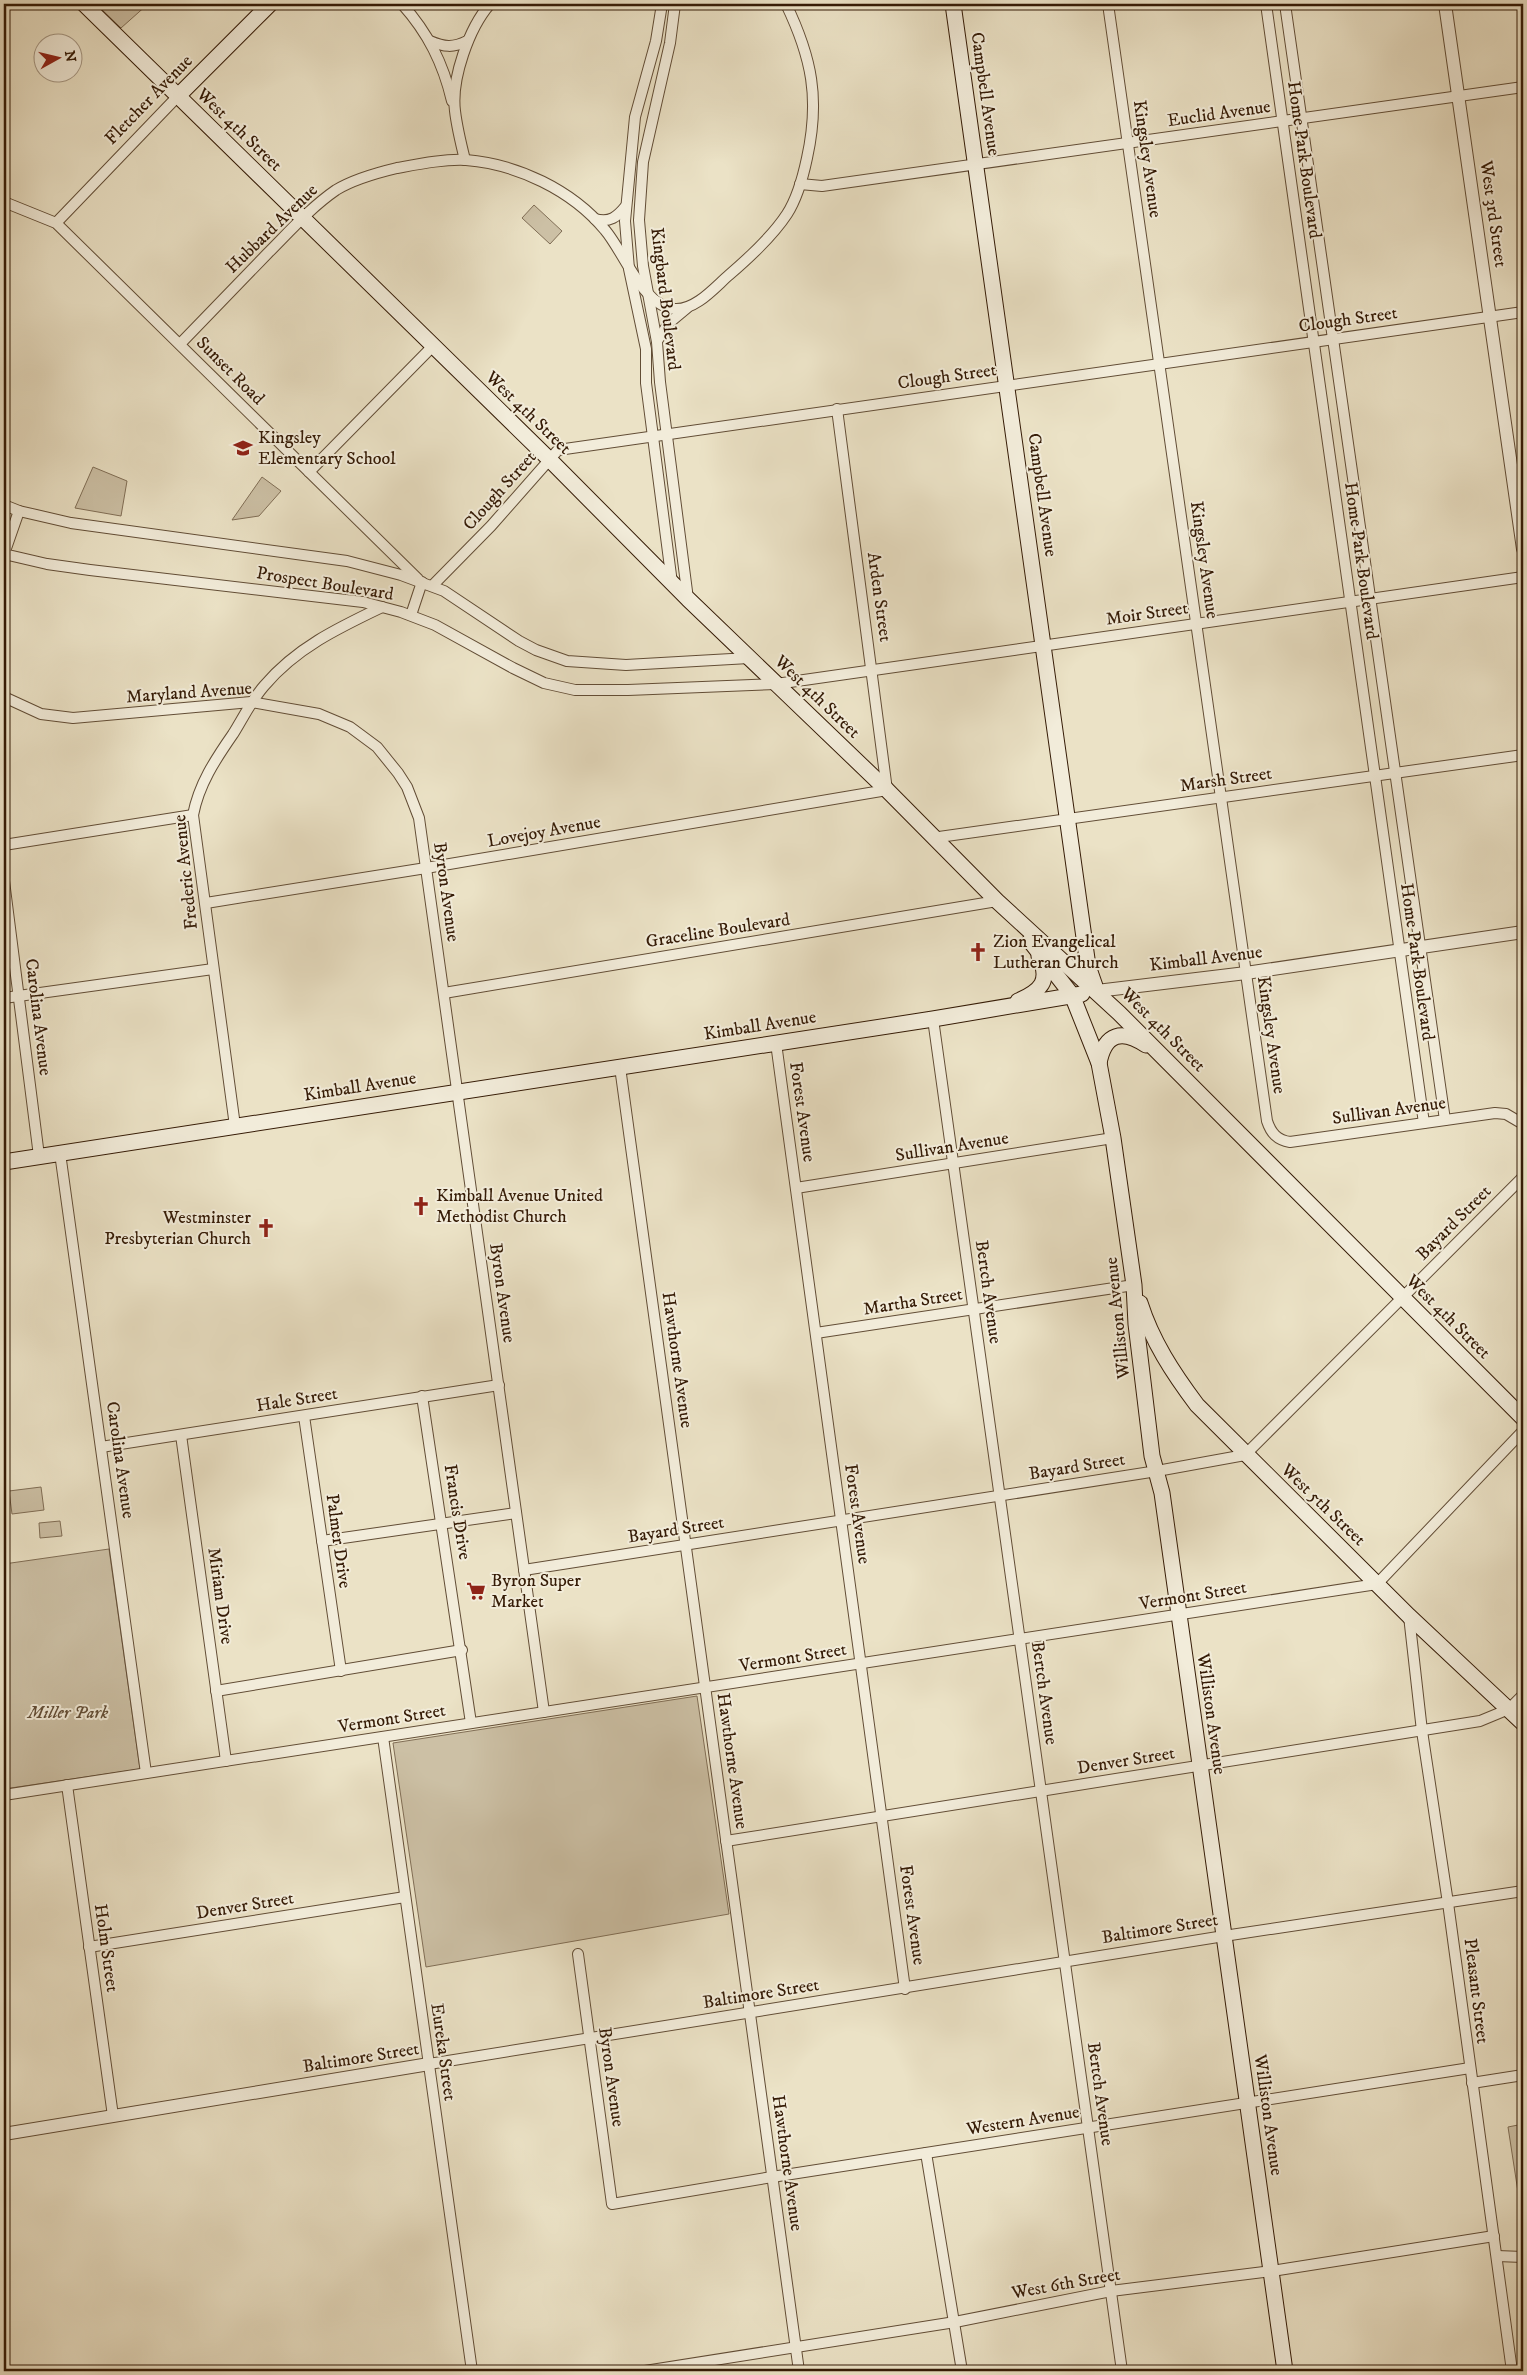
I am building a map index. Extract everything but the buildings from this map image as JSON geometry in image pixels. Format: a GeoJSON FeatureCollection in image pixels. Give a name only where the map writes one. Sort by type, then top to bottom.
{"type":"FeatureCollection","features":[{"type":"Feature","properties":{"kind":"main road","name":"West 4th Street"},"geometry":{"type":"LineString","coordinates":[[84,4],[432,347],[550,460],[688,599],[887,790],[932,838],[997,901],[1097,991],[1523,1418]]}},
{"type":"Feature","properties":{"kind":"main road","name":"Fletcher Avenue"},"geometry":{"type":"LineString","coordinates":[[178,96],[270,4]]}},
{"type":"Feature","properties":{"kind":"main road","name":"Campbell Avenue"},"geometry":{"type":"LineString","coordinates":[[953,4],[1069,819],[1088,966],[1097,991]]}},
{"type":"Feature","properties":{"kind":"main road"},"geometry":{"type":"LineString","coordinates":[[997,901],[1034,946],[1044,966],[1045,977],[1042,984],[1026,997],[1002,1007]]}},
{"type":"Feature","properties":{"kind":"main road","name":"Williston Avenue"},"geometry":{"type":"LineString","coordinates":[[1034,946],[1072,995],[1099,1063],[1114,1138],[1134,1285],[1136,1324],[1152,1456],[1162,1493],[1285,2371]]}},
{"type":"Feature","properties":{"kind":"main road","name":"Kimball Avenue"},"geometry":{"type":"LineString","coordinates":[[4,1162],[934,1019],[1097,991]]}},
{"type":"Feature","properties":{"kind":"main road"},"geometry":{"type":"LineString","coordinates":[[1099,1063],[1106,1043],[1112,1038],[1120,1036],[1130,1036],[1159,1054]]}},
{"type":"Feature","properties":{"kind":"main road","name":"West 5th Street"},"geometry":{"type":"LineString","coordinates":[[1134,1285],[1145,1320],[1169,1366],[1197,1405],[1408,1616],[1523,1723]]}},
{"type":"Feature","properties":{"kind":"street"},"geometry":{"type":"LineString","coordinates":[[402,4],[430,40],[442,66],[454,110],[464,160]]}},
{"type":"Feature","properties":{"kind":"street"},"geometry":{"type":"LineString","coordinates":[[454,110],[458,80],[467,41],[490,4]]}},
{"type":"Feature","properties":{"kind":"street","name":"Kingbard Boulevard"},"geometry":{"type":"LineString","coordinates":[[662,4],[656,41],[635,117],[626,206],[626,244],[629,269],[646,349],[646,383],[672,583]]}},
{"type":"Feature","properties":{"kind":"street","name":"Kingbard Boulevard"},"geometry":{"type":"LineString","coordinates":[[675,4],[670,43],[651,121],[641,187],[640,243],[657,342],[666,434],[688,599]]}},
{"type":"Feature","properties":{"kind":"street"},"geometry":{"type":"LineString","coordinates":[[657,342],[669,323],[708,293],[760,246],[786,215],[800,184],[810,145],[814,108],[805,52],[786,4]]}},
{"type":"Feature","properties":{"kind":"street","name":"Kingsley Avenue"},"geometry":{"type":"LineString","coordinates":[[1108,4],[1267,1120]]}},
{"type":"Feature","properties":{"kind":"street","name":"Home Park Boulevard"},"geometry":{"type":"LineString","coordinates":[[1266,4],[1424,1123]]}},
{"type":"Feature","properties":{"kind":"street","name":"Home Park Boulevard"},"geometry":{"type":"LineString","coordinates":[[1285,4],[1445,1120]]}},
{"type":"Feature","properties":{"kind":"street","name":"West 3rd Street"},"geometry":{"type":"LineString","coordinates":[[1446,4],[1523,549]]}},
{"type":"Feature","properties":{"kind":"street"},"geometry":{"type":"LineString","coordinates":[[430,40],[441,46],[453,47],[467,41]]}},
{"type":"Feature","properties":{"kind":"street","name":"Euclid Avenue"},"geometry":{"type":"LineString","coordinates":[[800,184],[822,186],[1523,87]]}},
{"type":"Feature","properties":{"kind":"street","name":"Fletcher Avenue"},"geometry":{"type":"LineString","coordinates":[[56,223],[178,96]]}},
{"type":"Feature","properties":{"kind":"street","name":"Hubbard Avenue"},"geometry":{"type":"LineString","coordinates":[[180,344],[302,218],[325,198],[352,182],[408,166],[464,160],[522,173],[560,192],[595,219],[618,247],[629,269]]}},
{"type":"Feature","properties":{"kind":"street","name":"Sunset Road"},"geometry":{"type":"LineString","coordinates":[[4,202],[56,223],[309,472],[425,583]]}},
{"type":"Feature","properties":{"kind":"street"},"geometry":{"type":"LineString","coordinates":[[595,219],[602,221],[616,218],[626,206]]}},
{"type":"Feature","properties":{"kind":"street"},"geometry":{"type":"LineString","coordinates":[[629,269],[649,295],[657,302],[672,309],[688,307]]}},
{"type":"Feature","properties":{"kind":"street","name":"Clough Street"},"geometry":{"type":"LineString","coordinates":[[425,583],[491,526],[558,450],[1523,312]]}},
{"type":"Feature","properties":{"kind":"street"},"geometry":{"type":"LineString","coordinates":[[309,472],[432,347]]}},
{"type":"Feature","properties":{"kind":"street","name":"Arden Street"},"geometry":{"type":"LineString","coordinates":[[837,409],[887,790]]}},
{"type":"Feature","properties":{"kind":"street","name":"Prospect Boulevard"},"geometry":{"type":"LineString","coordinates":[[4,505],[19,511],[72,523],[347,561],[425,583],[456,597],[520,641],[536,650],[567,661],[626,665],[750,658]]}},
{"type":"Feature","properties":{"kind":"street"},"geometry":{"type":"LineString","coordinates":[[4,554],[19,511]]}},
{"type":"Feature","properties":{"kind":"street","name":"Prospect Boulevard"},"geometry":{"type":"LineString","coordinates":[[4,554],[56,565],[334,598],[382,607],[410,615],[451,632],[530,678],[558,687],[591,691],[776,684]]}},
{"type":"Feature","properties":{"kind":"street","name":"Moir Street"},"geometry":{"type":"LineString","coordinates":[[776,684],[1523,577]]}},
{"type":"Feature","properties":{"kind":"street"},"geometry":{"type":"LineString","coordinates":[[410,615],[425,583]]}},
{"type":"Feature","properties":{"kind":"street","name":"Frederic Avenue"},"geometry":{"type":"LineString","coordinates":[[235,1126],[194,815],[200,786],[252,702],[275,673],[318,638],[382,607]]}},
{"type":"Feature","properties":{"kind":"street","name":"Maryland Avenue"},"geometry":{"type":"LineString","coordinates":[[4,697],[41,714],[73,718],[252,702],[319,714],[335,720],[364,736],[377,747],[407,787],[419,818]]}},
{"type":"Feature","properties":{"kind":"street","name":"Marsh Street"},"geometry":{"type":"LineString","coordinates":[[932,838],[1523,755]]}},
{"type":"Feature","properties":{"kind":"street","name":"Lovejoy Avenue"},"geometry":{"type":"LineString","coordinates":[[206,903],[887,790]]}},
{"type":"Feature","properties":{"kind":"street"},"geometry":{"type":"LineString","coordinates":[[4,844],[194,815]]}},
{"type":"Feature","properties":{"kind":"street","name":"Byron Avenue"},"geometry":{"type":"LineString","coordinates":[[419,818],[544,1712]]}},
{"type":"Feature","properties":{"kind":"street","name":"Carolina Avenue"},"geometry":{"type":"LineString","coordinates":[[4,881],[39,1156]]}},
{"type":"Feature","properties":{"kind":"street","name":"Graceline Boulevard"},"geometry":{"type":"LineString","coordinates":[[444,993],[997,901]]}},
{"type":"Feature","properties":{"kind":"street","name":"Kimball Avenue"},"geometry":{"type":"LineString","coordinates":[[1097,991],[1246,973],[1523,932]]}},
{"type":"Feature","properties":{"kind":"street"},"geometry":{"type":"LineString","coordinates":[[4,998],[213,969]]}},
{"type":"Feature","properties":{"kind":"street","name":"Bertch Avenue"},"geometry":{"type":"LineString","coordinates":[[934,1019],[1122,2371]]}},
{"type":"Feature","properties":{"kind":"street","name":"Forest Avenue"},"geometry":{"type":"LineString","coordinates":[[776,1043],[906,1989]]}},
{"type":"Feature","properties":{"kind":"street","name":"Hawthorne Avenue"},"geometry":{"type":"LineString","coordinates":[[620,1066],[799,2371]]}},
{"type":"Feature","properties":{"kind":"street","name":"Sullivan Avenue"},"geometry":{"type":"LineString","coordinates":[[1267,1120],[1270,1130],[1276,1137],[1290,1142],[1495,1113],[1506,1114],[1523,1124]]}},
{"type":"Feature","properties":{"kind":"street","name":"Sullivan Avenue"},"geometry":{"type":"LineString","coordinates":[[796,1188],[1114,1138]]}},
{"type":"Feature","properties":{"kind":"street","name":"Carolina Avenue"},"geometry":{"type":"LineString","coordinates":[[60,1152],[146,1773]]}},
{"type":"Feature","properties":{"kind":"street","name":"Bayard Street"},"geometry":{"type":"LineString","coordinates":[[524,1570],[1156,1471],[1245,1455],[1523,1177]]}},
{"type":"Feature","properties":{"kind":"street","name":"Martha Street"},"geometry":{"type":"LineString","coordinates":[[816,1333],[1134,1285]]}},
{"type":"Feature","properties":{"kind":"street","name":"Hale Street"},"geometry":{"type":"LineString","coordinates":[[102,1448],[498,1385]]}},
{"type":"Feature","properties":{"kind":"street","name":"Francis Drive"},"geometry":{"type":"LineString","coordinates":[[422,1396],[462,1650],[471,1723]]}},
{"type":"Feature","properties":{"kind":"street","name":"Palmer Drive"},"geometry":{"type":"LineString","coordinates":[[304,1416],[340,1671]]}},
{"type":"Feature","properties":{"kind":"street"},"geometry":{"type":"LineString","coordinates":[[1377,1584],[1523,1431]]}},
{"type":"Feature","properties":{"kind":"street","name":"Miriam Drive"},"geometry":{"type":"LineString","coordinates":[[181,1435],[226,1761]]}},
{"type":"Feature","properties":{"kind":"street"},"geometry":{"type":"LineString","coordinates":[[322,1542],[516,1513]]}},
{"type":"Feature","properties":{"kind":"street","name":"Vermont Street"},"geometry":{"type":"LineString","coordinates":[[4,1795],[1377,1584]]}},
{"type":"Feature","properties":{"kind":"street","name":"Pleasant Street"},"geometry":{"type":"LineString","coordinates":[[1408,1616],[1422,1731],[1448,1902],[1512,2371]]}},
{"type":"Feature","properties":{"kind":"street"},"geometry":{"type":"LineString","coordinates":[[216,1691],[462,1650]]}},
{"type":"Feature","properties":{"kind":"street","name":"Denver Street"},"geometry":{"type":"LineString","coordinates":[[726,1841],[1480,1721],[1510,1709],[1523,1696]]}},
{"type":"Feature","properties":{"kind":"street","name":"Eureka Street"},"geometry":{"type":"LineString","coordinates":[[383,1737],[472,2371]]}},
{"type":"Feature","properties":{"kind":"street","name":"Holm Street"},"geometry":{"type":"LineString","coordinates":[[67,1785],[113,2116]]}},
{"type":"Feature","properties":{"kind":"street","name":"Baltimore Street"},"geometry":{"type":"LineString","coordinates":[[4,2134],[1224,1936],[1523,1891]]}},
{"type":"Feature","properties":{"kind":"street","name":"Denver Street"},"geometry":{"type":"LineString","coordinates":[[89,1947],[405,1897]]}},
{"type":"Feature","properties":{"kind":"street","name":"Byron Avenue"},"geometry":{"type":"LineString","coordinates":[[578,1954],[612,2204]]}},
{"type":"Feature","properties":{"kind":"street","name":"Western Avenue"},"geometry":{"type":"LineString","coordinates":[[612,2204],[772,2177],[1470,2068]]}},
{"type":"Feature","properties":{"kind":"street"},"geometry":{"type":"LineString","coordinates":[[1472,2083],[1523,2075]]}},
{"type":"Feature","properties":{"kind":"street"},"geometry":{"type":"LineString","coordinates":[[926,2153],[962,2371]]}},
{"type":"Feature","properties":{"kind":"street","name":"West 6th Street"},"geometry":{"type":"LineString","coordinates":[[645,2371],[955,2322],[1110,2291],[1272,2271],[1494,2236]]}},
{"type":"Feature","properties":{"kind":"street"},"geometry":{"type":"LineString","coordinates":[[1497,2256],[1523,2257]]}},
{"type":"Feature","properties":{"kind":"green space"},"geometry":{"type":"Polygon","coordinates":[[[96,4],[148,4],[121,28],[96,4]]]}},
{"type":"Feature","properties":{"kind":"green space"},"geometry":{"type":"Polygon","coordinates":[[[534,205],[562,231],[550,244],[522,218],[534,205]]]}},
{"type":"Feature","properties":{"kind":"green space"},"geometry":{"type":"Polygon","coordinates":[[[93,467],[127,481],[121,516],[75,508],[93,467]]]}},
{"type":"Feature","properties":{"kind":"green space"},"geometry":{"type":"Polygon","coordinates":[[[262,477],[281,491],[259,516],[232,520],[262,477]]]}},
{"type":"Feature","properties":{"kind":"green space"},"geometry":{"type":"Polygon","coordinates":[[[41,1487],[44,1510],[12,1514],[9,1491],[41,1487]]]}},
{"type":"Feature","properties":{"kind":"green space"},"geometry":{"type":"Polygon","coordinates":[[[60,1521],[62,1536],[40,1538],[39,1523],[60,1521]]]}},
{"type":"Feature","properties":{"kind":"green space","name":"Miller Park"},"geometry":{"type":"Polygon","coordinates":[[[109,1549],[140,1769],[4,1789],[4,1564],[109,1549]]]}},
{"type":"Feature","properties":{"kind":"green space"},"geometry":{"type":"Polygon","coordinates":[[[697,1696],[729,1914],[426,1967],[393,1743],[697,1696]]]}},
{"type":"Feature","properties":{"kind":"green space"},"geometry":{"type":"Polygon","coordinates":[[[1523,2124],[1523,2204],[1520,2205],[1508,2127],[1523,2124]]]}},
{"type":"Feature","properties":{"kind":"place","name":"Kingsley Elementary School"},"geometry":{"type":"Point","coordinates":[243,448]}},
{"type":"Feature","properties":{"kind":"place","name":"Zion Evangelical Lutheran Church"},"geometry":{"type":"Point","coordinates":[978,952]}},
{"type":"Feature","properties":{"kind":"place","name":"Kimball Avenue United Methodist Church"},"geometry":{"type":"Point","coordinates":[421,1206]}},
{"type":"Feature","properties":{"kind":"place","name":"Westminster Presbyterian Church"},"geometry":{"type":"Point","coordinates":[266,1228]}},
{"type":"Feature","properties":{"kind":"place","name":"Byron Super Market"},"geometry":{"type":"Point","coordinates":[476,1591]}}]}
